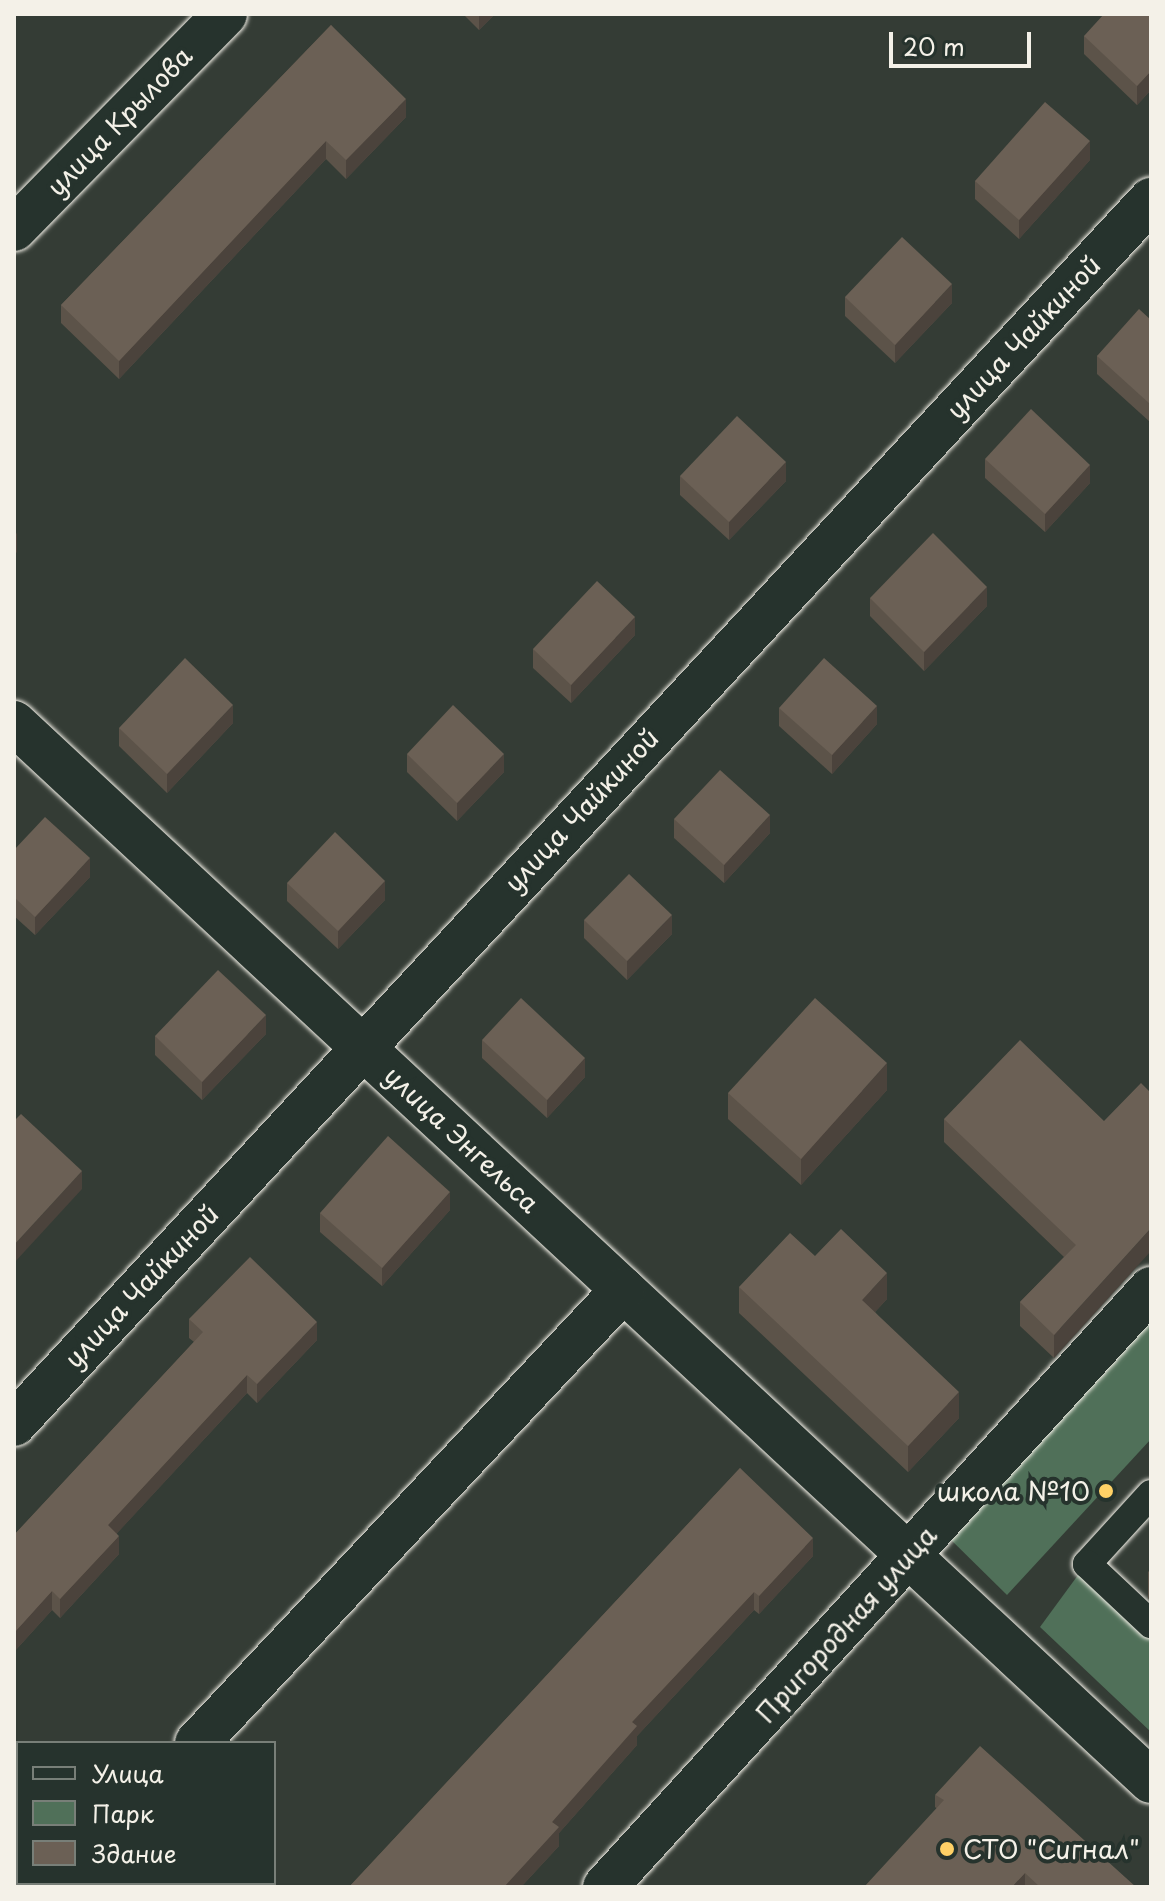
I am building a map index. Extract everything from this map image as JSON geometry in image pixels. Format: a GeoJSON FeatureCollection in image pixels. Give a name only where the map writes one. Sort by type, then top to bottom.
{"type":"FeatureCollection","features":[{"type":"Feature","properties":{"kind":"street","name":"улица Крылова"},"geometry":{"type":"LineString","coordinates":[[14,229],[225,14]]}},
{"type":"Feature","properties":{"kind":"street","name":"улица Чайкиной"},"geometry":{"type":"LineString","coordinates":[[14,1424],[362,1044],[1151,200]]}},
{"type":"Feature","properties":{"kind":"street","name":"улица Энгельса"},"geometry":{"type":"LineString","coordinates":[[14,723],[623,1290],[912,1553],[1151,1781]]}},
{"type":"Feature","properties":{"kind":"street","name":"Пригородная улица"},"geometry":{"type":"LineString","coordinates":[[605,1887],[1151,1289]]}},
{"type":"Feature","properties":{"kind":"street"},"geometry":{"type":"LineString","coordinates":[[199,1741],[623,1290]]}},
{"type":"Feature","properties":{"kind":"lane"},"geometry":{"type":"LineString","coordinates":[[1151,1494],[1087,1564],[1151,1624]]}},
{"type":"Feature","properties":{"kind":"green space"},"geometry":{"type":"Polygon","coordinates":[[[1151,1309],[1151,1439],[1007,1595],[944,1533],[1151,1309]]]}},
{"type":"Feature","properties":{"kind":"green space"},"geometry":{"type":"Polygon","coordinates":[[[1081,1571],[1151,1638],[1151,1732],[1040,1627],[1081,1571]]]}},
{"type":"Feature","properties":{"kind":"building"},"geometry":{"type":"Polygon","coordinates":[[[1104,14],[1151,14],[1151,71],[1137,86],[1084,36],[1104,14]]]}},
{"type":"Feature","properties":{"kind":"building"},"geometry":{"type":"Polygon","coordinates":[[[331,25],[406,99],[346,160],[326,141],[119,361],[61,305],[331,25]]]}},
{"type":"Feature","properties":{"kind":"building"},"geometry":{"type":"Polygon","coordinates":[[[1045,102],[1090,141],[1019,220],[975,181],[1045,102]]]}},
{"type":"Feature","properties":{"kind":"building"},"geometry":{"type":"Polygon","coordinates":[[[902,237],[952,284],[895,345],[845,297],[902,237]]]}},
{"type":"Feature","properties":{"kind":"building"},"geometry":{"type":"Polygon","coordinates":[[[1139,309],[1151,320],[1150,404],[1097,356],[1139,309]]]}},
{"type":"Feature","properties":{"kind":"building"},"geometry":{"type":"Polygon","coordinates":[[[1031,409],[1090,465],[1045,514],[985,459],[1031,409]]]}},
{"type":"Feature","properties":{"kind":"building"},"geometry":{"type":"Polygon","coordinates":[[[737,416],[786,462],[729,522],[680,476],[737,416]]]}},
{"type":"Feature","properties":{"kind":"building"},"geometry":{"type":"Polygon","coordinates":[[[933,533],[987,587],[924,652],[870,598],[933,533]]]}},
{"type":"Feature","properties":{"kind":"building"},"geometry":{"type":"Polygon","coordinates":[[[597,581],[635,617],[571,685],[533,649],[597,581]]]}},
{"type":"Feature","properties":{"kind":"building"},"geometry":{"type":"Polygon","coordinates":[[[185,658],[233,705],[167,774],[119,728],[185,658]]]}},
{"type":"Feature","properties":{"kind":"building"},"geometry":{"type":"Polygon","coordinates":[[[824,658],[877,706],[832,755],[779,708],[824,658]]]}},
{"type":"Feature","properties":{"kind":"building"},"geometry":{"type":"Polygon","coordinates":[[[453,705],[504,754],[457,803],[407,754],[453,705]]]}},
{"type":"Feature","properties":{"kind":"building"},"geometry":{"type":"Polygon","coordinates":[[[720,770],[770,815],[724,865],[674,819],[720,770]]]}},
{"type":"Feature","properties":{"kind":"building"},"geometry":{"type":"Polygon","coordinates":[[[45,817],[90,858],[35,917],[14,897],[14,850],[45,817]]]}},
{"type":"Feature","properties":{"kind":"building"},"geometry":{"type":"Polygon","coordinates":[[[335,832],[385,881],[338,931],[287,883],[335,832]]]}},
{"type":"Feature","properties":{"kind":"building"},"geometry":{"type":"Polygon","coordinates":[[[629,874],[672,915],[627,961],[584,920],[629,874]]]}},
{"type":"Feature","properties":{"kind":"building"},"geometry":{"type":"Polygon","coordinates":[[[218,970],[266,1015],[202,1082],[155,1036],[218,970]]]}},
{"type":"Feature","properties":{"kind":"building"},"geometry":{"type":"Polygon","coordinates":[[[521,998],[585,1058],[547,1100],[482,1040],[521,998]]]}},
{"type":"Feature","properties":{"kind":"building"},"geometry":{"type":"Polygon","coordinates":[[[815,998],[887,1063],[801,1159],[728,1093],[815,998]]]}},
{"type":"Feature","properties":{"kind":"building"},"geometry":{"type":"Polygon","coordinates":[[[1020,1040],[1104,1121],[1141,1083],[1151,1093],[1151,1228],[1054,1335],[1020,1302],[1076,1245],[944,1119],[1020,1040]]]}},
{"type":"Feature","properties":{"kind":"building"},"geometry":{"type":"Polygon","coordinates":[[[21,1114],[82,1171],[14,1245],[14,1121],[21,1114]]]}},
{"type":"Feature","properties":{"kind":"building"},"geometry":{"type":"Polygon","coordinates":[[[388,1136],[450,1192],[382,1268],[320,1213],[388,1136]]]}},
{"type":"Feature","properties":{"kind":"building"},"geometry":{"type":"Polygon","coordinates":[[[841,1229],[887,1273],[862,1300],[959,1392],[908,1446],[739,1287],[790,1233],[815,1256],[841,1229]]]}},
{"type":"Feature","properties":{"kind":"building"},"geometry":{"type":"Polygon","coordinates":[[[250,1257],[317,1322],[257,1384],[247,1375],[108,1525],[119,1536],[60,1599],[52,1591],[14,1633],[14,1535],[203,1332],[189,1319],[250,1257]]]}},
{"type":"Feature","properties":{"kind":"building"},"geometry":{"type":"Polygon","coordinates":[[[740,1468],[813,1538],[759,1596],[754,1592],[632,1722],[637,1726],[552,1822],[559,1827],[504,1887],[349,1887],[740,1468]]]}},
{"type":"Feature","properties":{"kind":"building"},"geometry":{"type":"Polygon","coordinates":[[[980,1746],[1136,1887],[1040,1887],[1025,1873],[1012,1887],[864,1887],[944,1800],[935,1795],[980,1746]]]}},
{"type":"Feature","properties":{"kind":"place","name":"школа №10"},"geometry":{"type":"Point","coordinates":[1106,1491]}},
{"type":"Feature","properties":{"kind":"place","name":"СТО \"Сигнал\""},"geometry":{"type":"Point","coordinates":[947,1849]}}]}
